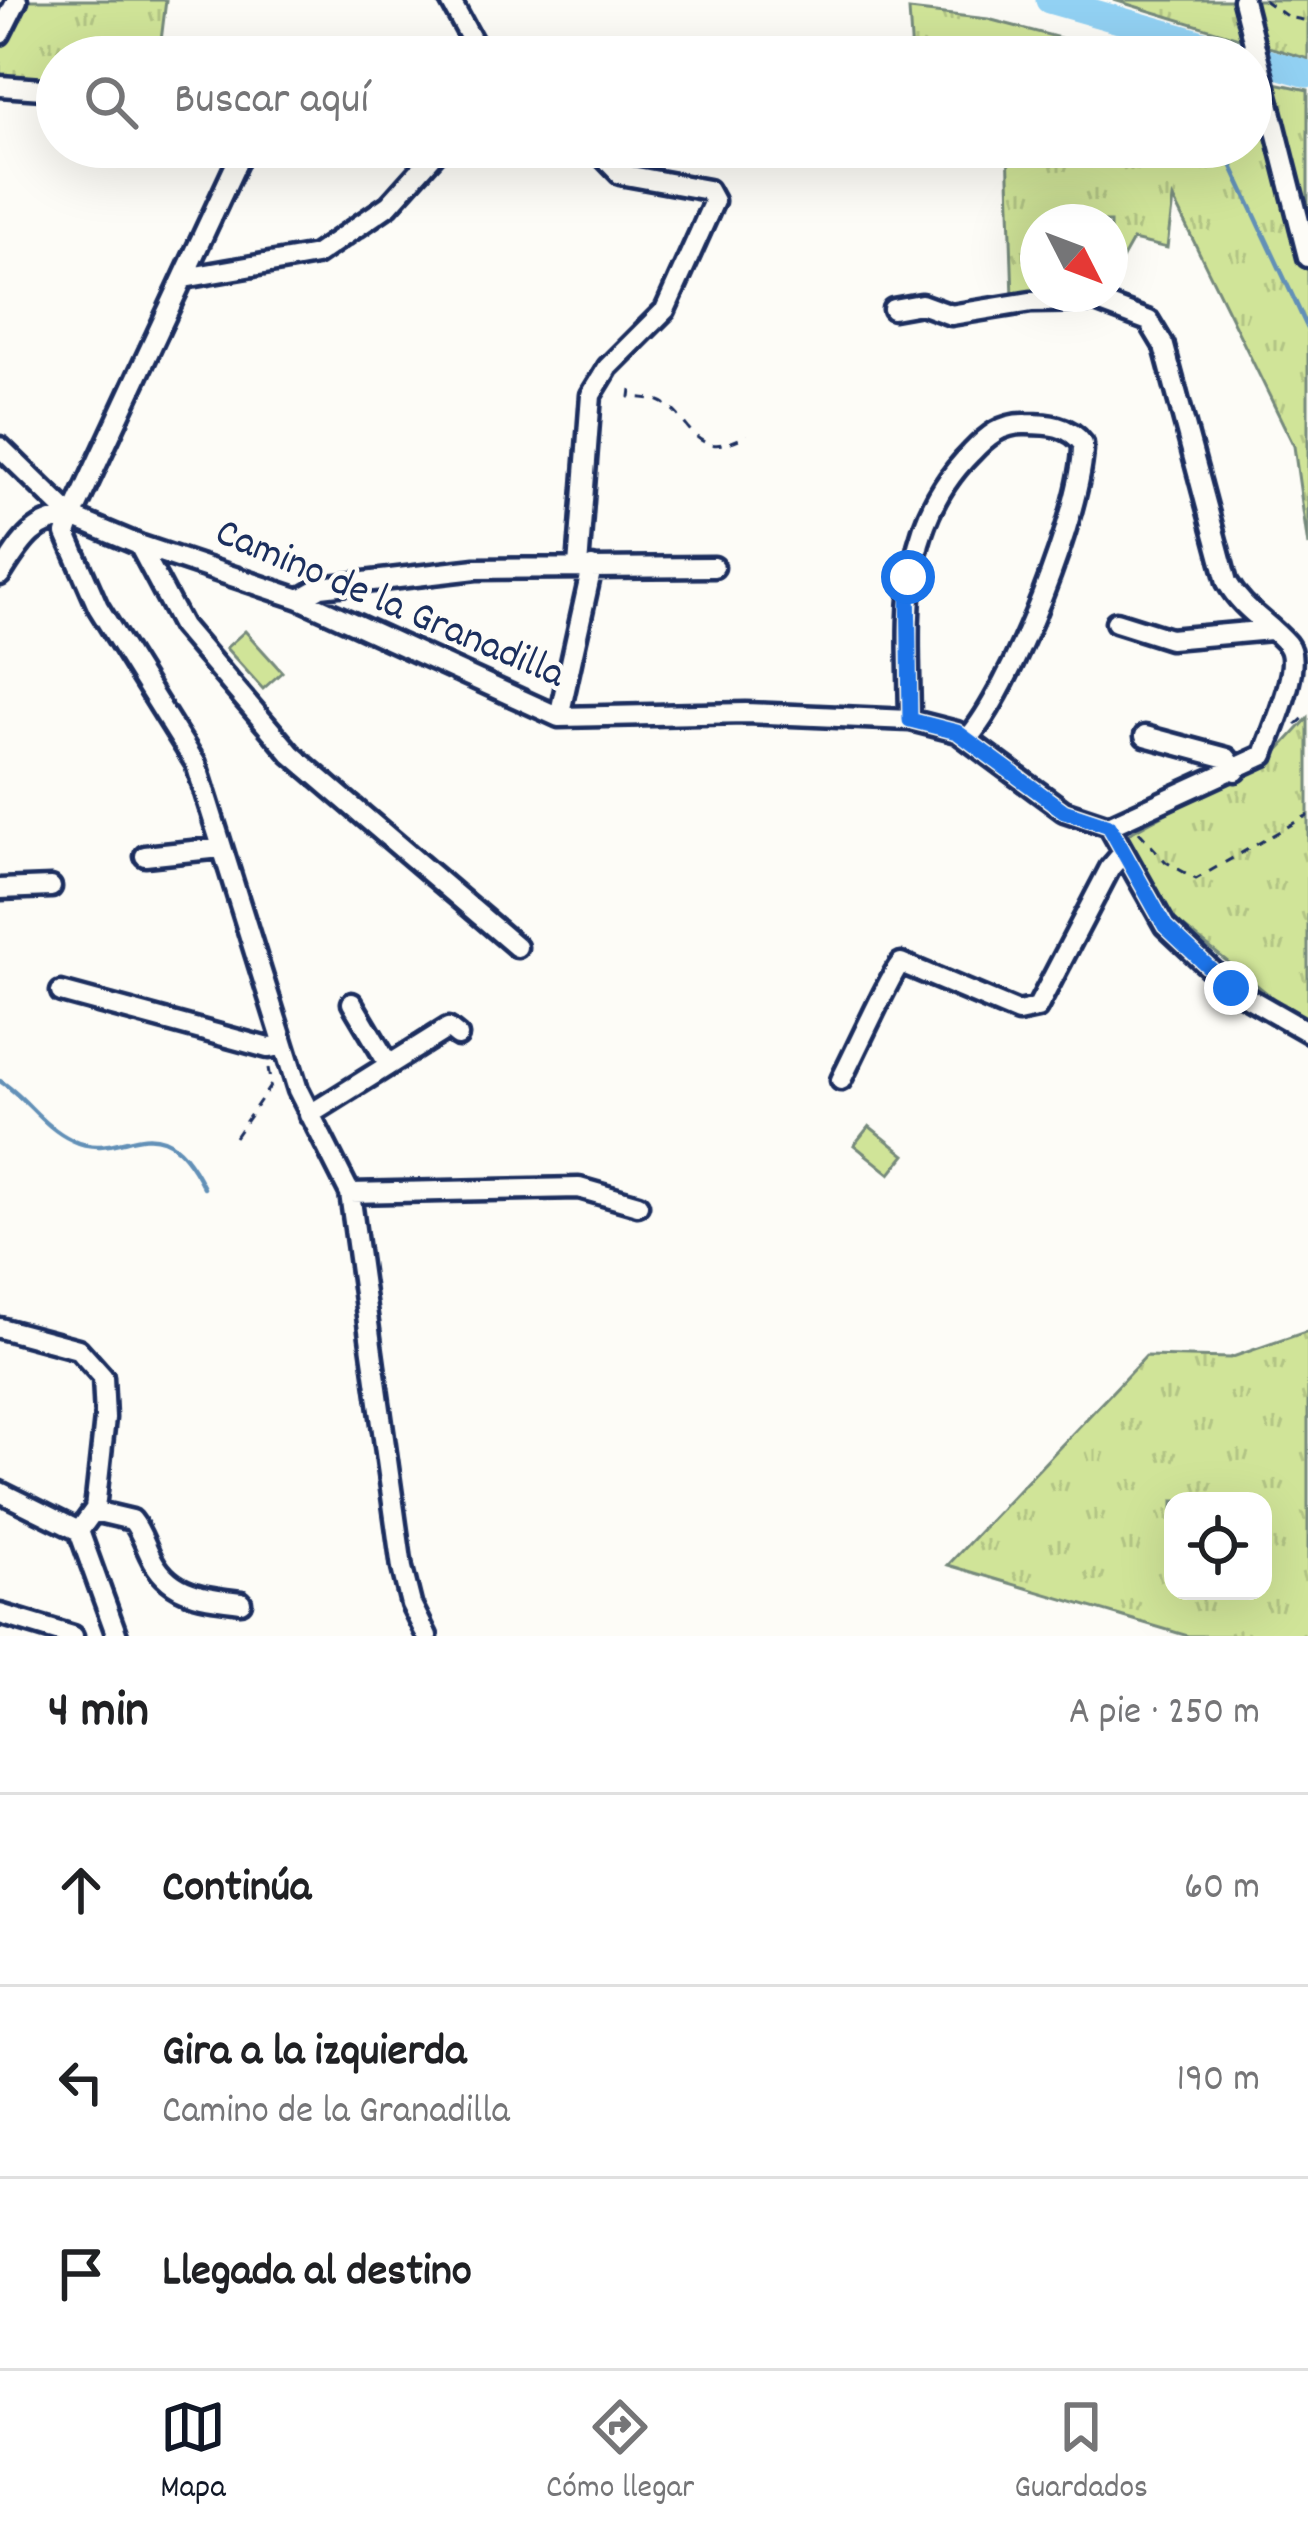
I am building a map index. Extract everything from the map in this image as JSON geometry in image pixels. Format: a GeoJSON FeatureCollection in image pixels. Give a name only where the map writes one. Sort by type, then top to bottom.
{"type":"FeatureCollection","features":[{"type":"Feature","properties":{"kind":"street"},"geometry":{"type":"LineString","coordinates":[[0,34],[17,0]]}},
{"type":"Feature","properties":{"kind":"street"},"geometry":{"type":"LineString","coordinates":[[450,0],[470,36]]}},
{"type":"Feature","properties":{"kind":"street"},"geometry":{"type":"LineString","coordinates":[[1243,0],[1252,36]]}},
{"type":"Feature","properties":{"kind":"street"},"geometry":{"type":"LineString","coordinates":[[0,86],[36,89]]}},
{"type":"Feature","properties":{"kind":"street"},"geometry":{"type":"LineString","coordinates":[[1272,115],[1308,256]]}},
{"type":"Feature","properties":{"kind":"street"},"geometry":{"type":"LineString","coordinates":[[234,168],[66,534],[98,607],[196,764],[283,1046],[309,1115],[350,1193],[402,1568],[411,1604],[428,1636]]}},
{"type":"Feature","properties":{"kind":"street"},"geometry":{"type":"LineString","coordinates":[[184,278],[316,255],[389,206],[422,168]]}},
{"type":"Feature","properties":{"kind":"street"},"geometry":{"type":"LineString","coordinates":[[559,717],[585,567],[591,394],[608,367],[665,310],[714,201],[708,190],[610,168]]}},
{"type":"Feature","properties":{"kind":"street"},"geometry":{"type":"LineString","coordinates":[[893,309],[921,304],[943,314],[1031,302],[1096,301],[1149,321],[1165,346],[1227,582],[1239,603],[1292,652],[1284,700],[1264,755],[1116,822],[1124,853],[1165,926],[1231,988],[1308,1032]]}},
{"type":"Feature","properties":{"kind":"street"},"geometry":{"type":"LineString","coordinates":[[910,720],[908,577],[916,541],[938,491],[998,429],[1017,423],[1067,429],[1083,444],[1083,475],[1073,512],[992,702],[967,739]]}},
{"type":"Feature","properties":{"kind":"street","name":"Camino de la Granadilla"},"geometry":{"type":"LineString","coordinates":[[0,447],[72,517],[139,545],[300,599],[559,717],[746,713],[910,720],[967,739],[1064,811],[1116,822]]}},
{"type":"Feature","properties":{"kind":"street"},"geometry":{"type":"LineString","coordinates":[[0,575],[46,518],[72,517]]}},
{"type":"Feature","properties":{"kind":"street"},"geometry":{"type":"LineString","coordinates":[[139,545],[182,626],[291,754],[517,947]]}},
{"type":"Feature","properties":{"kind":"street"},"geometry":{"type":"LineString","coordinates":[[300,599],[321,587],[453,572],[714,566]]}},
{"type":"Feature","properties":{"kind":"street"},"geometry":{"type":"LineString","coordinates":[[1116,622],[1170,639],[1271,630]]}},
{"type":"Feature","properties":{"kind":"street"},"geometry":{"type":"LineString","coordinates":[[1145,736],[1227,758],[1236,771]]}},
{"type":"Feature","properties":{"kind":"street"},"geometry":{"type":"LineString","coordinates":[[145,856],[221,848]]}},
{"type":"Feature","properties":{"kind":"street"},"geometry":{"type":"LineString","coordinates":[[841,1080],[897,964],[906,963],[1018,1012],[1037,1008],[1110,868],[1124,853]]}},
{"type":"Feature","properties":{"kind":"street"},"geometry":{"type":"LineString","coordinates":[[0,889],[51,887]]}},
{"type":"Feature","properties":{"kind":"street"},"geometry":{"type":"LineString","coordinates":[[61,992],[268,1048],[283,1046]]}},
{"type":"Feature","properties":{"kind":"street"},"geometry":{"type":"LineString","coordinates":[[352,1003],[389,1065]]}},
{"type":"Feature","properties":{"kind":"street"},"geometry":{"type":"LineString","coordinates":[[309,1115],[448,1028],[458,1036]]}},
{"type":"Feature","properties":{"kind":"street"},"geometry":{"type":"LineString","coordinates":[[350,1193],[579,1188],[638,1205]]}},
{"type":"Feature","properties":{"kind":"street"},"geometry":{"type":"LineString","coordinates":[[0,1328],[60,1341],[99,1368],[105,1418],[94,1511],[79,1532]]}},
{"type":"Feature","properties":{"kind":"street"},"geometry":{"type":"LineString","coordinates":[[0,1492],[79,1532],[117,1636]]}},
{"type":"Feature","properties":{"kind":"street"},"geometry":{"type":"LineString","coordinates":[[94,1511],[132,1520],[152,1560],[174,1586],[202,1597],[241,1602]]}},
{"type":"Feature","properties":{"kind":"street"},"geometry":{"type":"LineString","coordinates":[[0,1614],[74,1636]]}},
{"type":"Feature","properties":{"kind":"path"},"geometry":{"type":"LineString","coordinates":[[1264,0],[1288,17],[1308,21]]}},
{"type":"Feature","properties":{"kind":"path"},"geometry":{"type":"LineString","coordinates":[[631,388],[630,397],[662,402],[695,437],[726,444],[747,435]]}},
{"type":"Feature","properties":{"kind":"path"},"geometry":{"type":"LineString","coordinates":[[1116,822],[1196,879],[1308,815]]}},
{"type":"Feature","properties":{"kind":"path"},"geometry":{"type":"LineString","coordinates":[[235,1137],[271,1084],[268,1068]]}},
{"type":"Feature","properties":{"kind":"green space"},"geometry":{"type":"Polygon","coordinates":[[[20,0],[166,0],[162,36],[36,36],[36,79],[0,78],[0,42],[20,0]]]}},
{"type":"Feature","properties":{"kind":"green space"},"geometry":{"type":"Polygon","coordinates":[[[1114,0],[1308,0],[1308,59],[1272,48],[1272,36],[1232,36],[1114,0]]]}},
{"type":"Feature","properties":{"kind":"green space"},"geometry":{"type":"Polygon","coordinates":[[[909,10],[988,19],[1052,36],[911,36],[909,10]]]}},
{"type":"Feature","properties":{"kind":"green space"},"geometry":{"type":"Polygon","coordinates":[[[1272,82],[1308,90],[1308,546],[1294,446],[1173,199],[1167,248],[1133,240],[1128,249],[1128,204],[1020,204],[1020,297],[1013,298],[1009,168],[1272,168],[1272,82]]]}},
{"type":"Feature","properties":{"kind":"green space"},"geometry":{"type":"Polygon","coordinates":[[[245,631],[282,672],[263,689],[226,648],[245,631]]]}},
{"type":"Feature","properties":{"kind":"green space"},"geometry":{"type":"Polygon","coordinates":[[[1308,718],[1308,1018],[1273,998],[1170,916],[1121,838],[1275,754],[1308,718]]]}},
{"type":"Feature","properties":{"kind":"green space"},"geometry":{"type":"Polygon","coordinates":[[[869,1126],[905,1155],[890,1174],[854,1145],[869,1126]]]}},
{"type":"Feature","properties":{"kind":"green space"},"geometry":{"type":"Polygon","coordinates":[[[1308,1331],[1308,1636],[1188,1636],[948,1565],[1146,1356],[1230,1358],[1308,1331]]]}},
{"type":"Feature","properties":{"kind":"waterway"},"geometry":{"type":"LineString","coordinates":[[1049,0],[1175,36]]}},
{"type":"Feature","properties":{"kind":"waterway"},"geometry":{"type":"LineString","coordinates":[[1272,64],[1308,74]]}},
{"type":"Feature","properties":{"kind":"waterway"},"geometry":{"type":"LineString","coordinates":[[1233,168],[1308,329]]}},
{"type":"Feature","properties":{"kind":"waterway"},"geometry":{"type":"LineString","coordinates":[[0,1081],[72,1140],[91,1146],[156,1138],[171,1144],[204,1188]]}},
{"type":"Feature","properties":{"kind":"route"},"geometry":{"type":"LineString","coordinates":[[908,577],[910,720],[957,732],[1064,811],[1109,826],[1165,926],[1231,988]]}}]}
